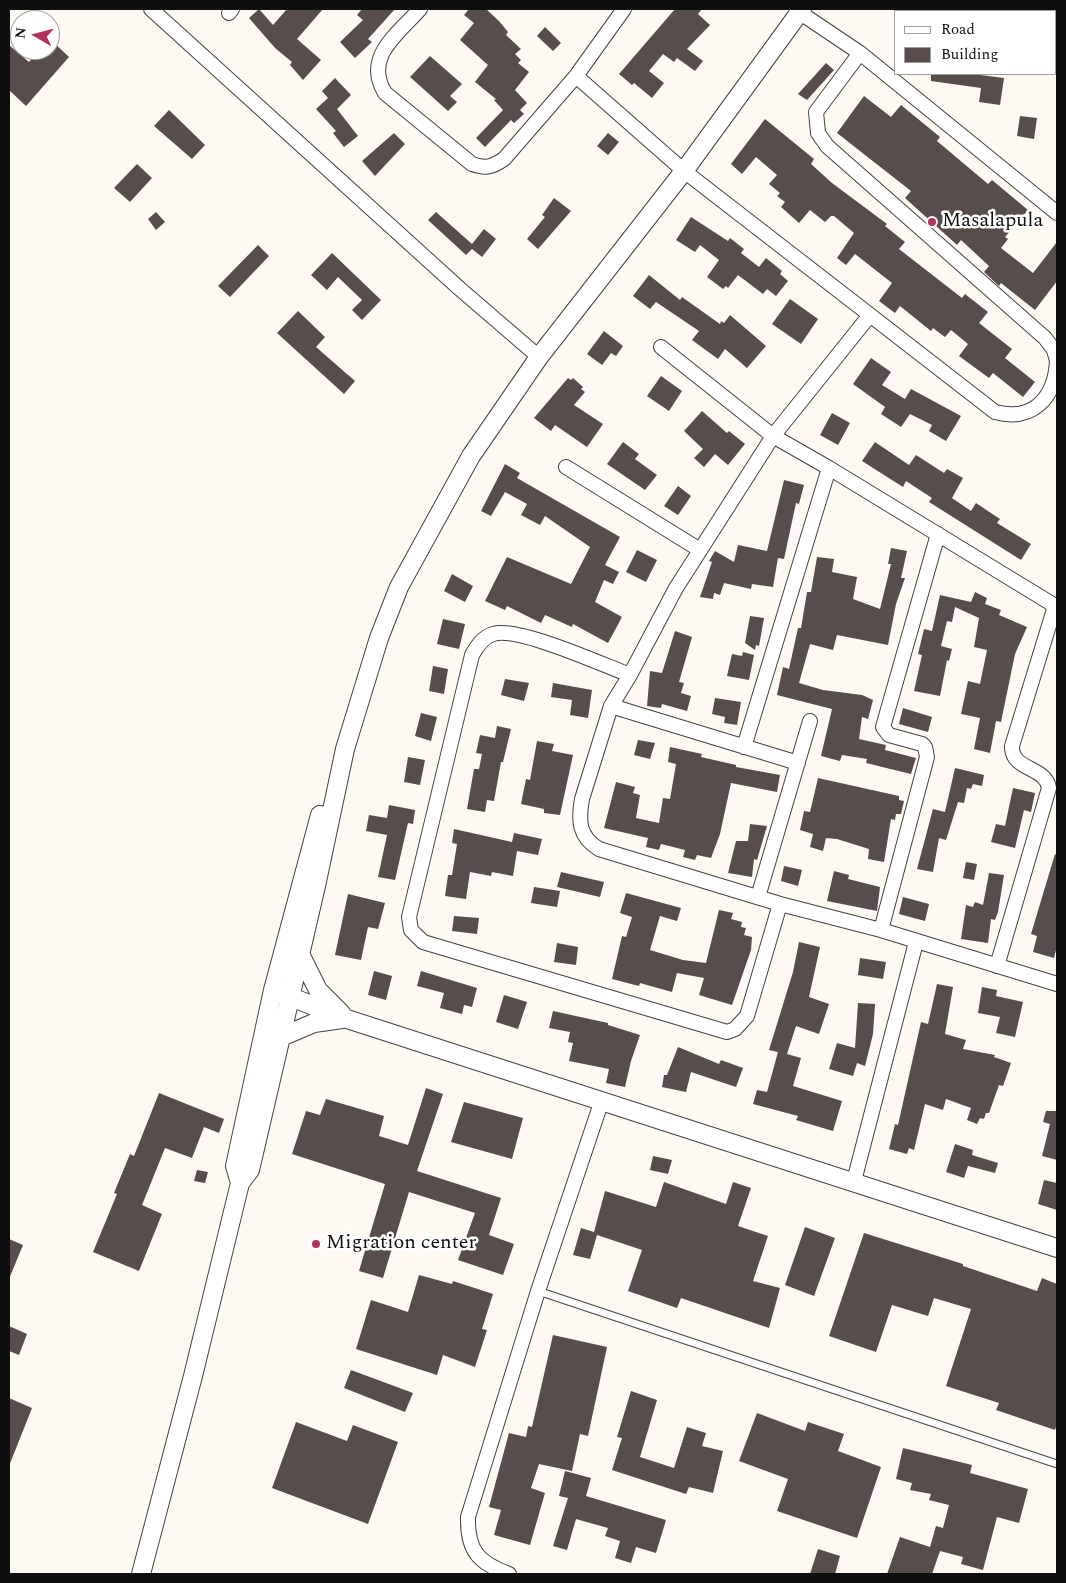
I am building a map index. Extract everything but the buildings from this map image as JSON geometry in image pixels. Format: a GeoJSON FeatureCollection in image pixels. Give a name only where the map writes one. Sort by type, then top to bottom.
{"type":"FeatureCollection","features":[{"type":"Feature","properties":{"kind":"street"},"geometry":{"type":"LineString","coordinates":[[151,9],[453,282],[539,356]]}},
{"type":"Feature","properties":{"kind":"street"},"geometry":{"type":"LineString","coordinates":[[420,9],[379,58],[376,70],[378,82],[385,93],[472,164],[484,168],[494,166],[504,159],[576,76],[624,9]]}},
{"type":"Feature","properties":{"kind":"street"},"geometry":{"type":"LineString","coordinates":[[141,1574],[193,1376],[240,1183],[250,1170],[291,997],[345,750],[379,638],[399,587],[471,456],[539,356],[684,171],[801,10],[860,53],[1057,213]]}},
{"type":"Feature","properties":{"kind":"street"},"geometry":{"type":"LineString","coordinates":[[576,76],[684,171],[995,412],[1009,416],[1024,414],[1042,403],[1053,383],[1057,361],[1054,350],[1045,338],[827,146],[818,134],[816,112],[860,53]]}},
{"type":"Feature","properties":{"kind":"street"},"geometry":{"type":"LineString","coordinates":[[870,315],[773,436],[676,588],[630,675],[611,706],[582,799],[580,814],[583,834],[590,843],[599,848],[780,904],[881,930],[1057,984]]}},
{"type":"Feature","properties":{"kind":"street"},"geometry":{"type":"LineString","coordinates":[[661,348],[773,436],[1056,606],[1012,746],[1012,754],[1015,760],[1046,779],[1049,788],[997,966]]}},
{"type":"Feature","properties":{"kind":"street"},"geometry":{"type":"LineString","coordinates":[[566,467],[700,550]]}},
{"type":"Feature","properties":{"kind":"street"},"geometry":{"type":"LineString","coordinates":[[744,747],[829,468]]}},
{"type":"Feature","properties":{"kind":"street"},"geometry":{"type":"LineString","coordinates":[[881,930],[927,757],[925,747],[922,744],[889,735],[883,728],[938,534]]}},
{"type":"Feature","properties":{"kind":"street"},"geometry":{"type":"LineString","coordinates":[[630,675],[518,634],[493,634],[482,640],[472,655],[409,917],[411,930],[423,942],[727,1032],[735,1030],[747,1016],[780,904]]}},
{"type":"Feature","properties":{"kind":"street"},"geometry":{"type":"LineString","coordinates":[[611,706],[798,763]]}},
{"type":"Feature","properties":{"kind":"street"},"geometry":{"type":"LineString","coordinates":[[758,897],[810,721]]}},
{"type":"Feature","properties":{"kind":"street"},"geometry":{"type":"LineString","coordinates":[[240,1183],[235,1166],[273,990],[331,773],[345,750]]}},
{"type":"Feature","properties":{"kind":"street"},"geometry":{"type":"LineString","coordinates":[[854,1181],[916,942]]}},
{"type":"Feature","properties":{"kind":"street"},"geometry":{"type":"LineString","coordinates":[[300,954],[318,990],[347,1019]]}},
{"type":"Feature","properties":{"kind":"street"},"geometry":{"type":"LineString","coordinates":[[273,990],[347,1019],[1057,1248]]}},
{"type":"Feature","properties":{"kind":"street"},"geometry":{"type":"LineString","coordinates":[[281,1037],[314,1022],[347,1019]]}},
{"type":"Feature","properties":{"kind":"street"},"geometry":{"type":"LineString","coordinates":[[509,1574],[483,1562],[472,1549],[467,1534],[468,1517],[538,1291],[602,1100]]}},
{"type":"Feature","properties":{"kind":"lane"},"geometry":{"type":"LineString","coordinates":[[538,1291],[1057,1464]]}},
{"type":"Feature","properties":{"kind":"place","name":"Masalapula"},"geometry":{"type":"Point","coordinates":[932,222]}},
{"type":"Feature","properties":{"kind":"place","name":"Migration center"},"geometry":{"type":"Point","coordinates":[316,1244]}}]}
